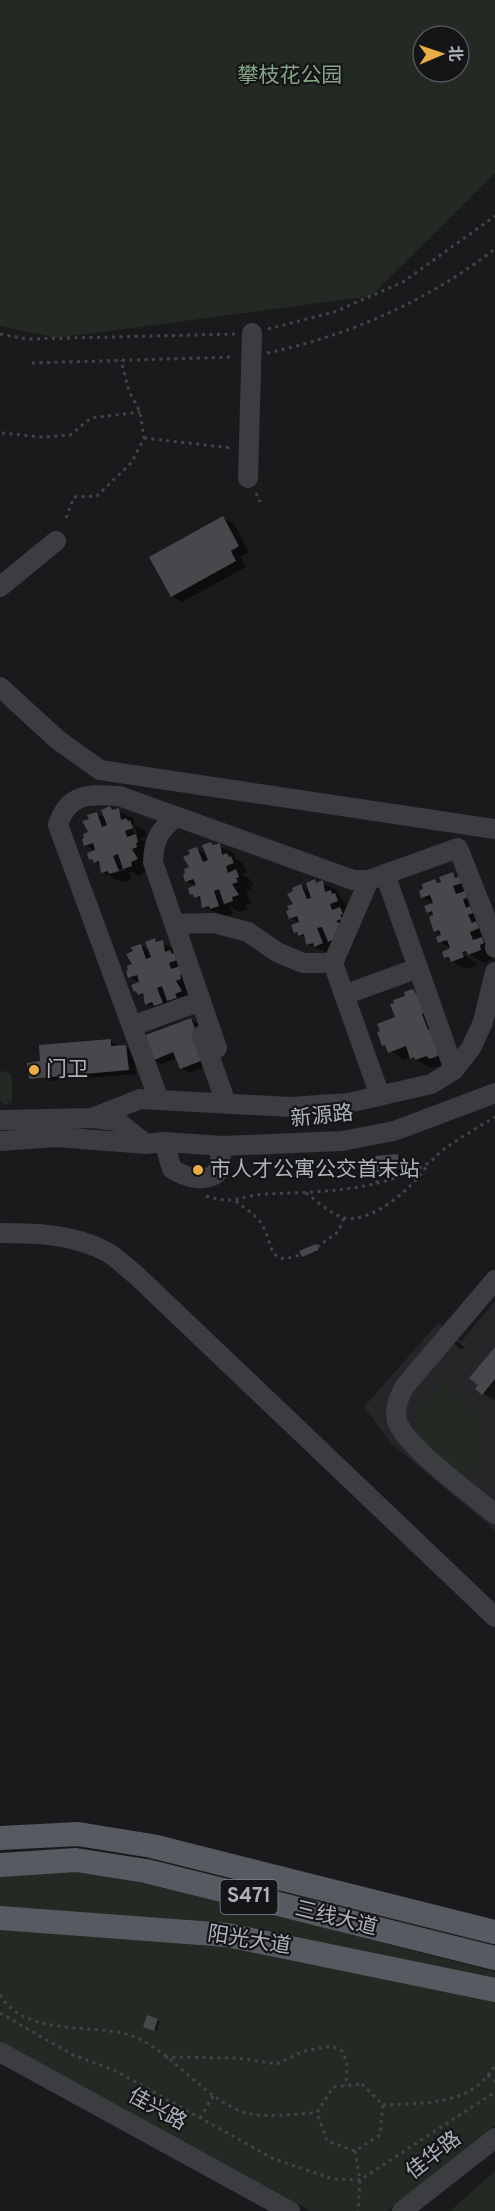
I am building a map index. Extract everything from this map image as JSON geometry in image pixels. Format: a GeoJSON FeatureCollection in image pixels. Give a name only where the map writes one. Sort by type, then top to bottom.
{"type":"FeatureCollection","features":[{"type":"Feature","properties":{"kind":"main road","name":"三线大道"},"geometry":{"type":"LineString","coordinates":[[0,1838],[78,1834],[152,1846],[495,1932]]}},
{"type":"Feature","properties":{"kind":"main road","name":"三线大道"},"geometry":{"type":"LineString","coordinates":[[0,1865],[76,1860],[146,1871],[495,1958]]}},
{"type":"Feature","properties":{"kind":"main road","name":"阳光大道"},"geometry":{"type":"LineString","coordinates":[[0,1918],[227,1935],[495,1990]]}},
{"type":"Feature","properties":{"kind":"street"},"geometry":{"type":"LineString","coordinates":[[248,478],[252,333]]}},
{"type":"Feature","properties":{"kind":"street"},"geometry":{"type":"LineString","coordinates":[[0,587],[56,541]]}},
{"type":"Feature","properties":{"kind":"street"},"geometry":{"type":"LineString","coordinates":[[0,687],[58,740],[100,770],[495,829]]}},
{"type":"Feature","properties":{"kind":"street"},"geometry":{"type":"LineString","coordinates":[[159,1100],[57,825],[63,808],[77,798],[98,794],[118,796],[353,880],[377,877],[458,848],[495,941],[495,948]]}},
{"type":"Feature","properties":{"kind":"street"},"geometry":{"type":"LineString","coordinates":[[176,816],[162,828],[154,843],[153,862],[174,924],[226,1103]]}},
{"type":"Feature","properties":{"kind":"street"},"geometry":{"type":"LineString","coordinates":[[375,1097],[333,963],[377,877]]}},
{"type":"Feature","properties":{"kind":"street"},"geometry":{"type":"LineString","coordinates":[[377,877],[418,968],[454,1070]]}},
{"type":"Feature","properties":{"kind":"street"},"geometry":{"type":"LineString","coordinates":[[174,924],[214,923],[248,932],[277,952],[303,963],[333,963]]}},
{"type":"Feature","properties":{"kind":"street"},"geometry":{"type":"LineString","coordinates":[[344,995],[418,968]]}},
{"type":"Feature","properties":{"kind":"street"},"geometry":{"type":"LineString","coordinates":[[92,1118],[140,1099],[291,1107],[348,1103],[431,1084],[454,1070],[471,1048],[483,1022],[495,972]]}},
{"type":"Feature","properties":{"kind":"street"},"geometry":{"type":"LineString","coordinates":[[132,1026],[196,1003]]}},
{"type":"Feature","properties":{"kind":"street"},"geometry":{"type":"LineString","coordinates":[[196,1003],[217,1048]]}},
{"type":"Feature","properties":{"kind":"street"},"geometry":{"type":"LineString","coordinates":[[354,1054],[375,1097]]}},
{"type":"Feature","properties":{"kind":"street","name":"新源路"},"geometry":{"type":"LineString","coordinates":[[0,1142],[57,1137],[222,1146],[342,1141],[394,1131],[495,1093]]}},
{"type":"Feature","properties":{"kind":"street"},"geometry":{"type":"LineString","coordinates":[[0,1120],[92,1118],[117,1120],[155,1143],[172,1169],[191,1177],[206,1178],[217,1173],[222,1146]]}},
{"type":"Feature","properties":{"kind":"street"},"geometry":{"type":"LineString","coordinates":[[0,1233],[36,1233],[74,1239],[107,1252],[136,1275],[495,1617]]}},
{"type":"Feature","properties":{"kind":"street"},"geometry":{"type":"LineString","coordinates":[[495,1280],[405,1386],[396,1407],[397,1419],[408,1440],[495,1514]]}},
{"type":"Feature","properties":{"kind":"street","name":"佳兴路"},"geometry":{"type":"LineString","coordinates":[[0,2052],[290,2211]]}},
{"type":"Feature","properties":{"kind":"street","name":"佳华路"},"geometry":{"type":"LineString","coordinates":[[402,2211],[495,2138]]}},
{"type":"Feature","properties":{"kind":"path"},"geometry":{"type":"LineString","coordinates":[[0,334],[27,339],[252,333],[334,312],[403,282],[495,216]]}},
{"type":"Feature","properties":{"kind":"path"},"geometry":{"type":"LineString","coordinates":[[32,363],[251,357],[299,346],[342,332],[408,305],[459,277],[495,249]]}},
{"type":"Feature","properties":{"kind":"path"},"geometry":{"type":"LineString","coordinates":[[66,518],[74,497],[97,496],[132,462],[144,438],[140,412],[129,391],[121,360]]}},
{"type":"Feature","properties":{"kind":"path"},"geometry":{"type":"LineString","coordinates":[[2,433],[42,437],[69,435],[91,418],[140,412]]}},
{"type":"Feature","properties":{"kind":"path"},"geometry":{"type":"LineString","coordinates":[[144,438],[209,444],[249,452]]}},
{"type":"Feature","properties":{"kind":"path"},"geometry":{"type":"LineString","coordinates":[[305,1192],[344,1218],[361,1217],[387,1205],[422,1174],[441,1151],[495,1117]]}},
{"type":"Feature","properties":{"kind":"path"},"geometry":{"type":"LineString","coordinates":[[198,1194],[223,1201],[236,1201],[261,1195],[351,1189],[376,1183],[428,1164]]}},
{"type":"Feature","properties":{"kind":"path"},"geometry":{"type":"LineString","coordinates":[[394,1172],[412,1170]]}},
{"type":"Feature","properties":{"kind":"path"},"geometry":{"type":"LineString","coordinates":[[376,1183],[383,1173]]}},
{"type":"Feature","properties":{"kind":"path"},"geometry":{"type":"LineString","coordinates":[[236,1201],[261,1223],[272,1253],[289,1258],[301,1254]]}},
{"type":"Feature","properties":{"kind":"path"},"geometry":{"type":"LineString","coordinates":[[317,1247],[338,1232],[344,1218]]}},
{"type":"Feature","properties":{"kind":"path"},"geometry":{"type":"LineString","coordinates":[[0,1995],[14,2011],[32,2019],[136,2037],[213,2096],[241,2112],[254,2114],[317,2113]]}},
{"type":"Feature","properties":{"kind":"path"},"geometry":{"type":"LineString","coordinates":[[0,2013],[73,2055],[114,2070],[274,2159],[333,2179],[360,2180],[495,2092]]}},
{"type":"Feature","properties":{"kind":"path"},"geometry":{"type":"LineString","coordinates":[[163,2056],[237,2058],[277,2064],[304,2051],[332,2046],[342,2051],[347,2062],[346,2086]]}},
{"type":"Feature","properties":{"kind":"path"},"geometry":{"type":"LineString","coordinates":[[317,2113],[333,2087],[362,2084],[383,2105],[441,2103],[475,2088],[495,2065]]}},
{"type":"Feature","properties":{"kind":"path"},"geometry":{"type":"LineString","coordinates":[[488,2075],[495,2082]]}},
{"type":"Feature","properties":{"kind":"path"},"geometry":{"type":"LineString","coordinates":[[200,2118],[213,2096]]}},
{"type":"Feature","properties":{"kind":"path"},"geometry":{"type":"LineString","coordinates":[[355,2151],[380,2135],[383,2105]]}},
{"type":"Feature","properties":{"kind":"path"},"geometry":{"type":"LineString","coordinates":[[317,2113],[327,2141],[355,2151]]}},
{"type":"Feature","properties":{"kind":"path"},"geometry":{"type":"LineString","coordinates":[[355,2151],[360,2180],[358,2211]]}},
{"type":"Feature","properties":{"kind":"shaded area"},"geometry":{"type":"Polygon","coordinates":[[[495,1301],[495,1530],[391,1443],[364,1407],[438,1323],[461,1342],[495,1301]]]}},
{"type":"Feature","properties":{"kind":"green space","name":"攀枝花公园"},"geometry":{"type":"Polygon","coordinates":[[[0,0],[495,0],[495,173],[371,296],[57,338],[0,326],[0,0]]]}},
{"type":"Feature","properties":{"kind":"green space"},"geometry":{"type":"Polygon","coordinates":[[[7,1071],[12,1076],[12,1102],[5,1105],[0,1101],[0,1072],[7,1071]]]}},
{"type":"Feature","properties":{"kind":"green space"},"geometry":{"type":"Polygon","coordinates":[[[453,1369],[450,1383],[452,1389],[473,1408],[485,1428],[487,1437],[487,1444],[480,1460],[465,1479],[426,1445],[416,1428],[414,1418],[453,1369]]]}},
{"type":"Feature","properties":{"kind":"green space"},"geometry":{"type":"Polygon","coordinates":[[[76,1871],[145,1881],[495,1972],[495,2125],[387,2211],[311,2211],[0,2041],[0,1874],[76,1871]]]}},
{"type":"Feature","properties":{"kind":"green space"},"geometry":{"type":"Polygon","coordinates":[[[495,2171],[495,2211],[450,2211],[495,2171]]]}},
{"type":"Feature","properties":{"kind":"building"},"geometry":{"type":"Polygon","coordinates":[[[223,516],[239,546],[231,551],[236,561],[171,597],[149,557],[223,516]]]}},
{"type":"Feature","properties":{"kind":"building"},"geometry":{"type":"Polygon","coordinates":[[[110,806],[112,810],[119,808],[121,820],[126,818],[130,820],[133,828],[125,831],[127,837],[136,834],[137,847],[132,849],[138,859],[131,862],[132,866],[123,869],[118,854],[113,856],[119,871],[109,874],[108,871],[101,873],[99,861],[94,863],[92,859],[89,860],[87,853],[95,850],[93,843],[84,846],[83,834],[88,832],[82,821],[89,819],[87,815],[97,812],[102,827],[107,825],[101,810],[110,806]]]}},
{"type":"Feature","properties":{"kind":"building"},"geometry":{"type":"Polygon","coordinates":[[[211,842],[213,845],[220,843],[222,855],[227,853],[229,857],[231,856],[234,863],[226,866],[228,873],[236,869],[238,882],[232,884],[239,895],[232,897],[233,901],[224,904],[219,889],[214,891],[219,906],[210,909],[209,906],[202,908],[200,896],[194,898],[193,894],[190,895],[188,888],[196,885],[193,879],[185,882],[184,869],[189,867],[183,857],[190,854],[188,850],[197,847],[203,862],[208,860],[202,845],[211,842]]]}},
{"type":"Feature","properties":{"kind":"building"},"geometry":{"type":"Polygon","coordinates":[[[453,872],[455,878],[459,876],[462,883],[453,886],[456,894],[465,891],[467,898],[463,899],[466,908],[470,906],[473,913],[468,915],[472,923],[476,921],[479,928],[470,932],[473,940],[482,937],[484,943],[480,945],[481,950],[468,955],[466,951],[462,952],[464,957],[451,962],[449,957],[444,958],[442,952],[450,948],[447,940],[438,943],[436,937],[441,935],[439,930],[434,932],[429,917],[433,915],[432,911],[427,913],[424,906],[433,903],[430,895],[421,898],[419,891],[423,889],[422,884],[435,879],[437,883],[441,882],[439,877],[453,872]]]}},
{"type":"Feature","properties":{"kind":"building"},"geometry":{"type":"Polygon","coordinates":[[[315,879],[316,883],[323,880],[325,892],[331,890],[332,894],[335,893],[338,901],[330,904],[332,910],[340,907],[343,914],[340,915],[342,919],[336,921],[340,924],[337,938],[328,942],[322,927],[317,928],[323,943],[314,947],[313,943],[306,945],[304,934],[298,936],[297,932],[294,933],[291,925],[299,922],[297,916],[289,919],[286,911],[289,910],[287,906],[293,904],[287,894],[293,891],[292,888],[301,884],[307,899],[311,898],[306,883],[315,879]]]}},
{"type":"Feature","properties":{"kind":"building"},"geometry":{"type":"Polygon","coordinates":[[[155,938],[156,942],[163,940],[165,952],[170,950],[172,954],[174,953],[177,960],[169,963],[171,969],[180,966],[181,979],[176,981],[182,991],[175,994],[177,998],[167,1001],[162,986],[157,988],[163,1003],[154,1006],[152,1002],[145,1005],[143,993],[138,995],[136,991],[134,992],[131,985],[139,982],[137,975],[128,978],[127,966],[132,964],[126,954],[133,951],[131,947],[141,944],[146,959],[151,957],[145,942],[155,938]]]}},
{"type":"Feature","properties":{"kind":"building"},"geometry":{"type":"Polygon","coordinates":[[[413,989],[428,1012],[422,1014],[428,1030],[434,1028],[438,1056],[429,1059],[427,1056],[415,1060],[414,1057],[410,1059],[406,1046],[388,1053],[385,1045],[382,1046],[377,1032],[380,1031],[377,1024],[395,1017],[390,1004],[394,1003],[393,1000],[405,996],[404,992],[413,989]]]}},
{"type":"Feature","properties":{"kind":"building"},"geometry":{"type":"Polygon","coordinates":[[[191,1018],[206,1059],[180,1069],[173,1052],[152,1061],[143,1036],[191,1018]]]}},
{"type":"Feature","properties":{"kind":"building"},"geometry":{"type":"Polygon","coordinates":[[[111,1039],[111,1046],[126,1045],[129,1070],[29,1079],[27,1063],[40,1061],[39,1045],[111,1039]]]}},
{"type":"Feature","properties":{"kind":"building"},"geometry":{"type":"Polygon","coordinates":[[[398,1154],[400,1169],[394,1170],[394,1174],[383,1176],[383,1171],[377,1172],[375,1156],[398,1154]]]}},
{"type":"Feature","properties":{"kind":"building"},"geometry":{"type":"Polygon","coordinates":[[[316,1244],[319,1250],[302,1257],[299,1251],[316,1244]]]}},
{"type":"Feature","properties":{"kind":"building"},"geometry":{"type":"Polygon","coordinates":[[[495,1347],[495,1379],[482,1395],[475,1389],[478,1385],[469,1378],[495,1347]]]}},
{"type":"Feature","properties":{"kind":"building"},"geometry":{"type":"Polygon","coordinates":[[[147,2015],[158,2019],[154,2031],[143,2027],[147,2015]]]}},
{"type":"Feature","properties":{"kind":"place","name":"门卫"},"geometry":{"type":"Point","coordinates":[34,1070]}},
{"type":"Feature","properties":{"kind":"place","name":"市人才公寓公交首末站"},"geometry":{"type":"Point","coordinates":[198,1170]}}]}
